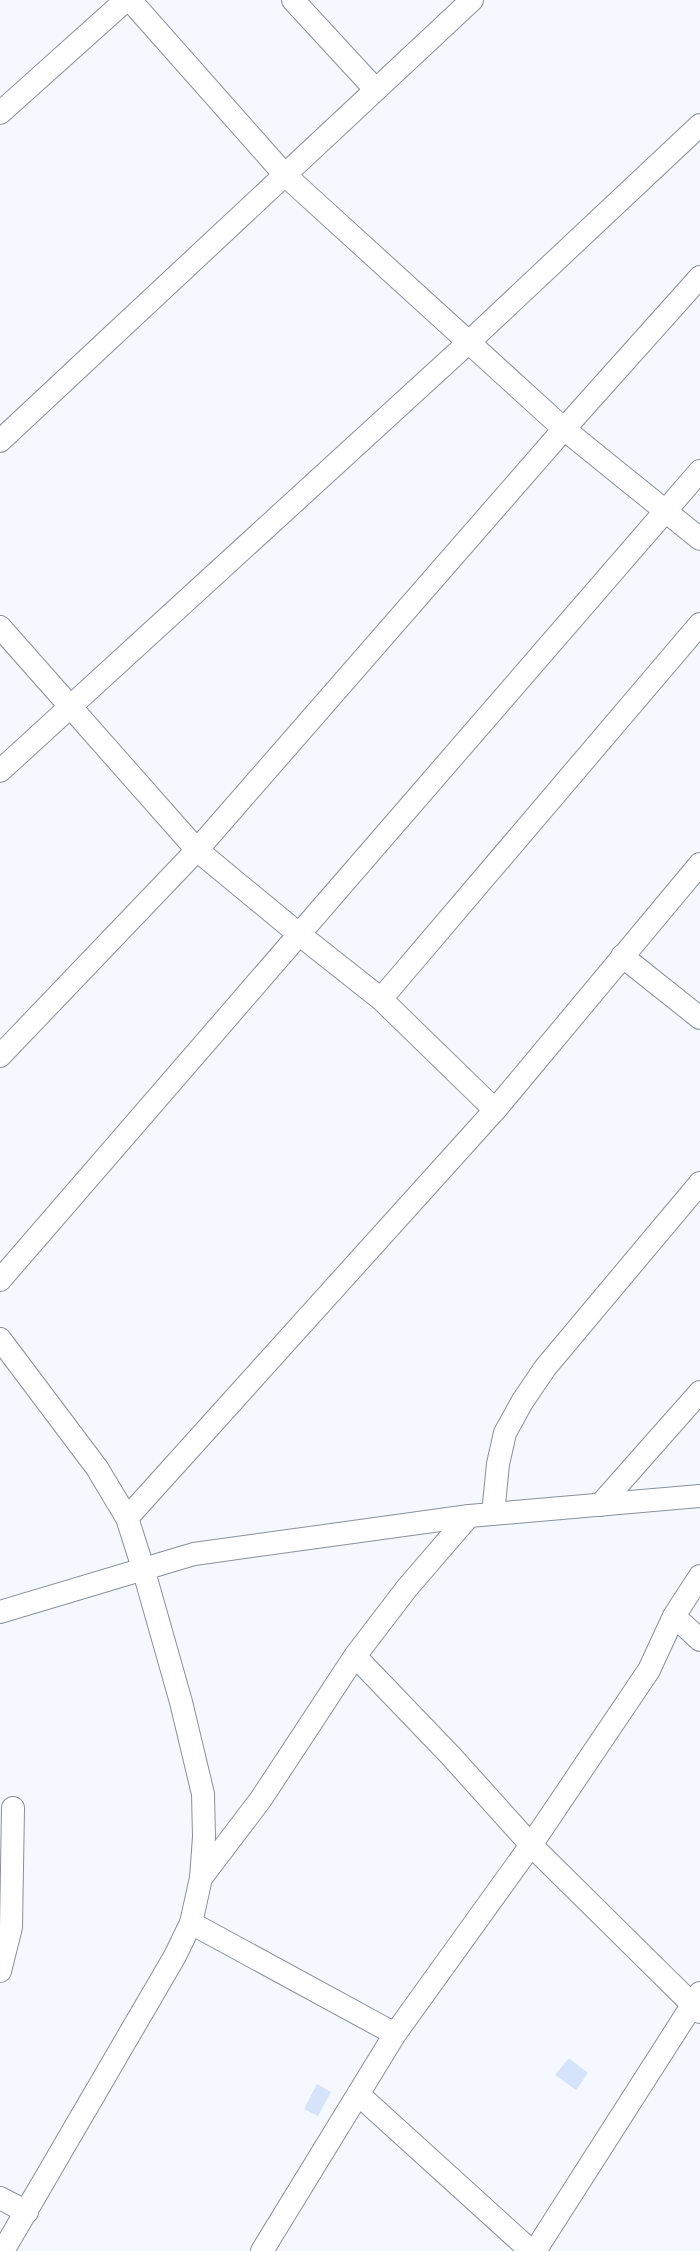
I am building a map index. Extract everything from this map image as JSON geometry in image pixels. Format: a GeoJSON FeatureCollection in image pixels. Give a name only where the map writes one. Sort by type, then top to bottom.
{"type":"FeatureCollection","features":[{"type":"Feature","properties":{"kind":"street"},"geometry":{"type":"LineString","coordinates":[[0,113],[126,0]]}},
{"type":"Feature","properties":{"kind":"street"},"geometry":{"type":"LineString","coordinates":[[130,0],[285,175],[564,429],[700,539]]}},
{"type":"Feature","properties":{"kind":"street"},"geometry":{"type":"LineString","coordinates":[[293,0],[375,89]]}},
{"type":"Feature","properties":{"kind":"street"},"geometry":{"type":"LineString","coordinates":[[0,440],[472,0]]}},
{"type":"Feature","properties":{"kind":"street"},"geometry":{"type":"LineString","coordinates":[[0,771],[69,706],[469,342],[700,125]]}},
{"type":"Feature","properties":{"kind":"street"},"geometry":{"type":"LineString","coordinates":[[0,1056],[197,850],[564,429],[700,276]]}},
{"type":"Feature","properties":{"kind":"street"},"geometry":{"type":"LineString","coordinates":[[0,1280],[700,471]]}},
{"type":"Feature","properties":{"kind":"street"},"geometry":{"type":"LineString","coordinates":[[381,999],[700,624]]}},
{"type":"Feature","properties":{"kind":"street"},"geometry":{"type":"LineString","coordinates":[[0,627],[197,850],[300,935],[381,999],[495,1110]]}},
{"type":"Feature","properties":{"kind":"street"},"geometry":{"type":"LineString","coordinates":[[127,1518],[495,1110],[700,864]]}},
{"type":"Feature","properties":{"kind":"street"},"geometry":{"type":"LineString","coordinates":[[622,956],[700,1018]]}},
{"type":"Feature","properties":{"kind":"street"},"geometry":{"type":"LineString","coordinates":[[493,1514],[498,1464],[505,1433],[522,1402],[545,1368],[700,1183]]}},
{"type":"Feature","properties":{"kind":"street"},"geometry":{"type":"LineString","coordinates":[[0,1339],[97,1468],[127,1518],[143,1568],[181,1702],[203,1794],[204,1837],[201,1878],[191,1923],[167,1970],[3,2251]]}},
{"type":"Feature","properties":{"kind":"street"},"geometry":{"type":"LineString","coordinates":[[600,1505],[700,1392]]}},
{"type":"Feature","properties":{"kind":"street"},"geometry":{"type":"LineString","coordinates":[[0,1612],[194,1554],[469,1516],[700,1496]]}},
{"type":"Feature","properties":{"kind":"street"},"geometry":{"type":"LineString","coordinates":[[201,1878],[261,1799],[355,1656],[407,1588],[469,1516]]}},
{"type":"Feature","properties":{"kind":"street"},"geometry":{"type":"LineString","coordinates":[[262,2251],[395,2034],[531,1845],[649,1670],[674,1616],[700,1576]]}},
{"type":"Feature","properties":{"kind":"street"},"geometry":{"type":"LineString","coordinates":[[674,1616],[700,1640]]}},
{"type":"Feature","properties":{"kind":"street"},"geometry":{"type":"LineString","coordinates":[[355,1656],[451,1756],[531,1845],[697,2003],[535,2251]]}},
{"type":"Feature","properties":{"kind":"street"},"geometry":{"type":"LineString","coordinates":[[0,1971],[11,1927],[13,1808]]}},
{"type":"Feature","properties":{"kind":"street"},"geometry":{"type":"LineString","coordinates":[[191,1923],[395,2034]]}},
{"type":"Feature","properties":{"kind":"street"},"geometry":{"type":"LineString","coordinates":[[358,2094],[530,2251]]}},
{"type":"Feature","properties":{"kind":"street"},"geometry":{"type":"LineString","coordinates":[[0,2198],[27,2212]]}},
{"type":"Feature","properties":{"kind":"building"},"geometry":{"type":"Polygon","coordinates":[[[569,2058],[588,2073],[576,2090],[555,2075],[569,2058]]]}},
{"type":"Feature","properties":{"kind":"building"},"geometry":{"type":"Polygon","coordinates":[[[317,2084],[331,2092],[318,2116],[304,2109],[317,2084]]]}}]}
